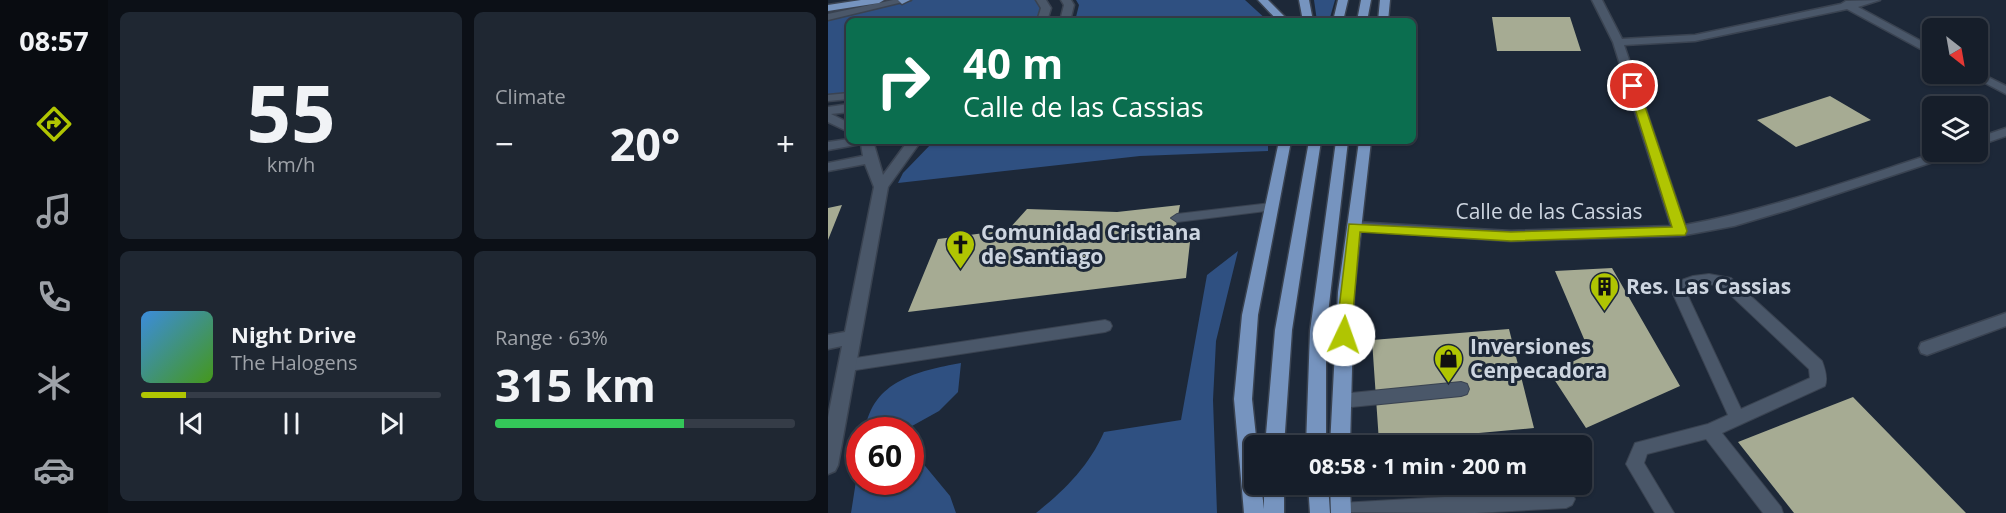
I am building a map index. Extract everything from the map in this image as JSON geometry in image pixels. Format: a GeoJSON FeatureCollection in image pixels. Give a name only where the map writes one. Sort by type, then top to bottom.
{"type":"FeatureCollection","features":[{"type":"Feature","properties":{"kind":"main road"},"geometry":{"type":"LineString","coordinates":[[828,8],[879,0]]}},
{"type":"Feature","properties":{"kind":"main road"},"geometry":{"type":"LineString","coordinates":[[1263,0],[1281,18]]}},
{"type":"Feature","properties":{"kind":"main road"},"geometry":{"type":"LineString","coordinates":[[1304,0],[1307,18]]}},
{"type":"Feature","properties":{"kind":"main road"},"geometry":{"type":"LineString","coordinates":[[1339,18],[1342,0]]}},
{"type":"Feature","properties":{"kind":"main road"},"geometry":{"type":"LineString","coordinates":[[1363,18],[1366,0]]}},
{"type":"Feature","properties":{"kind":"main road"},"geometry":{"type":"LineString","coordinates":[[1383,18],[1385,0]]}},
{"type":"Feature","properties":{"kind":"main road"},"geometry":{"type":"LineString","coordinates":[[1254,513],[1243,399],[1250,315],[1284,144]]}},
{"type":"Feature","properties":{"kind":"main road"},"geometry":{"type":"LineString","coordinates":[[1275,435],[1279,356],[1291,269],[1314,144]]}},
{"type":"Feature","properties":{"kind":"main road"},"geometry":{"type":"LineString","coordinates":[[1316,435],[1317,356],[1323,270],[1342,144]]}},
{"type":"Feature","properties":{"kind":"main road"},"geometry":{"type":"LineString","coordinates":[[1340,435],[1346,292],[1365,144]]}},
{"type":"Feature","properties":{"kind":"main road"},"geometry":{"type":"LineString","coordinates":[[1274,495],[1274,513]]}},
{"type":"Feature","properties":{"kind":"main road"},"geometry":{"type":"LineString","coordinates":[[1319,495],[1320,513]]}},
{"type":"Feature","properties":{"kind":"main road"},"geometry":{"type":"LineString","coordinates":[[1340,495],[1341,512]]}},
{"type":"Feature","properties":{"kind":"street"},"geometry":{"type":"LineString","coordinates":[[828,17],[904,0]]}},
{"type":"Feature","properties":{"kind":"street"},"geometry":{"type":"LineString","coordinates":[[1041,0],[1046,8],[1043,18]]}},
{"type":"Feature","properties":{"kind":"street"},"geometry":{"type":"LineString","coordinates":[[1066,0],[1069,5],[1066,18]]}},
{"type":"Feature","properties":{"kind":"street"},"geometry":{"type":"LineString","coordinates":[[1597,0],[1618,42],[1680,231]]}},
{"type":"Feature","properties":{"kind":"street"},"geometry":{"type":"LineString","coordinates":[[1838,0],[1922,46]]}},
{"type":"Feature","properties":{"kind":"street"},"geometry":{"type":"LineString","coordinates":[[1618,42],[1695,39],[1875,0]]}},
{"type":"Feature","properties":{"kind":"street"},"geometry":{"type":"LineString","coordinates":[[1988,81],[2006,91]]}},
{"type":"Feature","properties":{"kind":"street"},"geometry":{"type":"LineString","coordinates":[[828,98],[846,96]]}},
{"type":"Feature","properties":{"kind":"street"},"geometry":{"type":"LineString","coordinates":[[828,111],[846,108]]}},
{"type":"Feature","properties":{"kind":"street"},"geometry":{"type":"LineString","coordinates":[[828,117],[846,126]]}},
{"type":"Feature","properties":{"kind":"street"},"geometry":{"type":"LineString","coordinates":[[1988,138],[2006,132]]}},
{"type":"Feature","properties":{"kind":"street"},"geometry":{"type":"LineString","coordinates":[[828,146],[846,143]]}},
{"type":"Feature","properties":{"kind":"street"},"geometry":{"type":"LineString","coordinates":[[868,144],[880,187]]}},
{"type":"Feature","properties":{"kind":"street"},"geometry":{"type":"LineString","coordinates":[[828,465],[836,389],[849,365],[880,187],[913,144]]}},
{"type":"Feature","properties":{"kind":"street"},"geometry":{"type":"LineString","coordinates":[[828,167],[870,159]]}},
{"type":"Feature","properties":{"kind":"street","name":"Calle de las Cassias"},"geometry":{"type":"LineString","coordinates":[[1354,227],[1511,236],[1680,231],[1734,221],[1783,207],[1922,161]]}},
{"type":"Feature","properties":{"kind":"street"},"geometry":{"type":"LineString","coordinates":[[1927,348],[2006,319]]}},
{"type":"Feature","properties":{"kind":"street"},"geometry":{"type":"LineString","coordinates":[[828,342],[853,337]]}},
{"type":"Feature","properties":{"kind":"lane"},"geometry":{"type":"LineString","coordinates":[[1177,218],[1272,207]]}},
{"type":"Feature","properties":{"kind":"lane"},"geometry":{"type":"LineString","coordinates":[[1665,513],[1635,464],[1641,448],[1710,431],[1819,381],[1816,366],[1726,282],[1713,278],[1692,280],[1681,286],[1680,294],[1737,417]]}},
{"type":"Feature","properties":{"kind":"lane"},"geometry":{"type":"LineString","coordinates":[[849,365],[1105,326]]}},
{"type":"Feature","properties":{"kind":"lane"},"geometry":{"type":"LineString","coordinates":[[1341,401],[1461,389]]}},
{"type":"Feature","properties":{"kind":"lane"},"geometry":{"type":"LineString","coordinates":[[1710,431],[1774,513]]}},
{"type":"Feature","properties":{"kind":"lane"},"geometry":{"type":"LineString","coordinates":[[1341,512],[1566,499]]}},
{"type":"Feature","properties":{"kind":"shaded area"},"geometry":{"type":"Polygon","coordinates":[[[907,0],[1041,0],[1042,18],[846,18],[846,96],[828,98],[828,17],[907,0]]]}},
{"type":"Feature","properties":{"kind":"shaded area"},"geometry":{"type":"Polygon","coordinates":[[[1076,0],[1245,0],[1265,18],[1076,18],[1079,5],[1076,0]]]}},
{"type":"Feature","properties":{"kind":"shaded area"},"geometry":{"type":"Polygon","coordinates":[[[1314,0],[1335,0],[1330,18],[1317,18],[1314,0]]]}},
{"type":"Feature","properties":{"kind":"shaded area"},"geometry":{"type":"Polygon","coordinates":[[[931,144],[1268,144],[1268,151],[1140,156],[898,183],[903,173],[931,144]]]}},
{"type":"Feature","properties":{"kind":"shaded area"},"geometry":{"type":"Polygon","coordinates":[[[1238,251],[1216,341],[1213,400],[1217,513],[1036,513],[1084,467],[1104,432],[1181,420],[1207,275],[1238,251]]]}},
{"type":"Feature","properties":{"kind":"shaded area"},"geometry":{"type":"Polygon","coordinates":[[[961,363],[958,392],[939,411],[924,419],[924,417],[869,417],[877,400],[887,389],[913,375],[961,363]]]}},
{"type":"Feature","properties":{"kind":"shaded area"},"geometry":{"type":"Polygon","coordinates":[[[924,465],[950,496],[956,513],[851,513],[854,495],[924,495],[924,465]]]}},
{"type":"Feature","properties":{"kind":"building"},"geometry":{"type":"Polygon","coordinates":[[[1492,17],[1570,17],[1581,51],[1497,51],[1492,17]]]}},
{"type":"Feature","properties":{"kind":"building"},"geometry":{"type":"Polygon","coordinates":[[[1830,96],[1871,120],[1796,147],[1757,120],[1830,96]]]}},
{"type":"Feature","properties":{"kind":"building"},"geometry":{"type":"Polygon","coordinates":[[[842,205],[828,240],[828,208],[842,205]]]}},
{"type":"Feature","properties":{"kind":"building"},"geometry":{"type":"Polygon","coordinates":[[[1180,205],[1174,236],[1191,233],[1186,278],[908,312],[938,239],[1008,230],[1027,209],[1117,212],[1180,205]]]}},
{"type":"Feature","properties":{"kind":"building","name":"Res. Las Cassias"},"geometry":{"type":"Polygon","coordinates":[[[1612,268],[1680,386],[1586,428],[1550,373],[1590,353],[1555,271],[1612,268]]]}},
{"type":"Feature","properties":{"kind":"building","name":"Inversiones Cenpecadora"},"geometry":{"type":"Polygon","coordinates":[[[1509,329],[1534,428],[1456,435],[1379,435],[1372,340],[1509,329]]]}},
{"type":"Feature","properties":{"kind":"building"},"geometry":{"type":"Polygon","coordinates":[[[1853,397],[1966,513],[1794,513],[1738,442],[1853,397]]]}},
{"type":"Feature","properties":{"kind":"place","name":"Comunidad Cristiana de Santiago"},"geometry":{"type":"Point","coordinates":[960,270]}},
{"type":"Feature","properties":{"kind":"place","name":"Res. Las Cassias"},"geometry":{"type":"Point","coordinates":[1605,312]}},
{"type":"Feature","properties":{"kind":"place","name":"Inversiones Cenpecadora"},"geometry":{"type":"Point","coordinates":[1449,384]}},
{"type":"Feature","properties":{"kind":"route"},"geometry":{"type":"LineString","coordinates":[[1344,335],[1346,292],[1354,227],[1511,236],[1680,231],[1633,86]]}}]}
